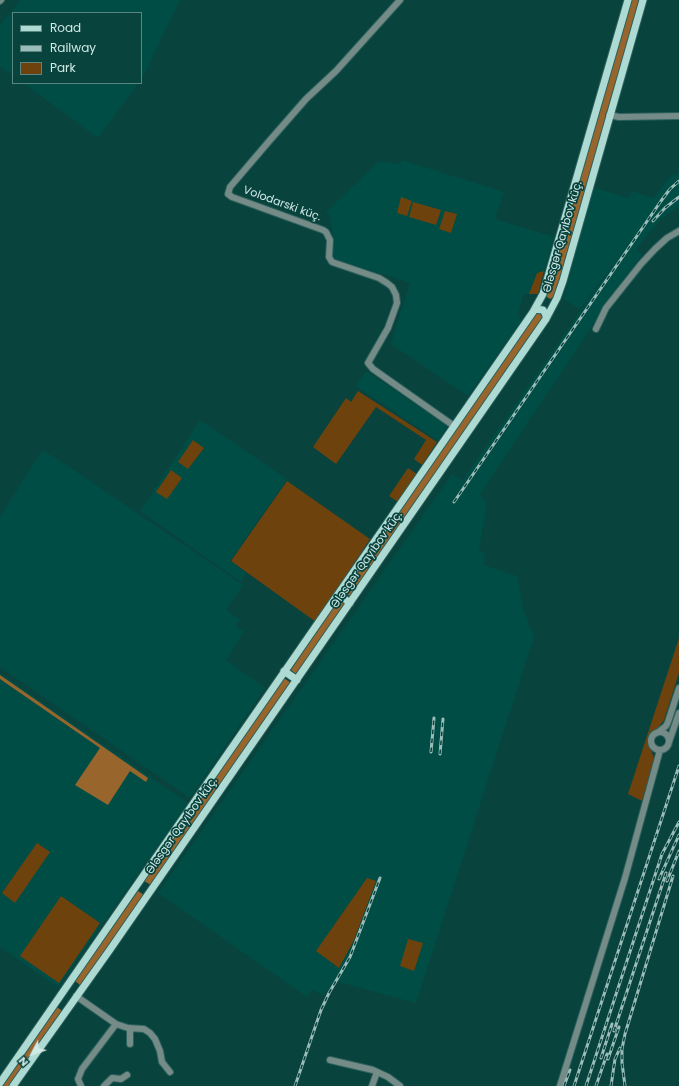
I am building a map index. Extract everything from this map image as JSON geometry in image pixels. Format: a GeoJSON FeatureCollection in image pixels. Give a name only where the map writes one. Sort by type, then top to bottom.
{"type":"FeatureCollection","features":[{"type":"Feature","properties":{"kind":"main road","name":"Ələsgər Qayıbov küç."},"geometry":{"type":"LineString","coordinates":[[0,1083],[535,309],[543,294],[628,0]]}},
{"type":"Feature","properties":{"kind":"main road","name":"Ələsgər Qayıbov küç."},"geometry":{"type":"LineString","coordinates":[[13,1086],[150,892],[546,319],[557,298],[563,281],[609,115],[643,0]]}},
{"type":"Feature","properties":{"kind":"main road"},"geometry":{"type":"LineString","coordinates":[[543,294],[544,298],[549,302],[552,302],[557,298]]}},
{"type":"Feature","properties":{"kind":"main road"},"geometry":{"type":"LineString","coordinates":[[535,309],[543,310],[546,315],[546,319]]}},
{"type":"Feature","properties":{"kind":"main road"},"geometry":{"type":"LineString","coordinates":[[338,594],[350,603]]}},
{"type":"Feature","properties":{"kind":"main road"},"geometry":{"type":"LineString","coordinates":[[284,671],[297,680]]}},
{"type":"Feature","properties":{"kind":"main road"},"geometry":{"type":"LineString","coordinates":[[138,884],[150,892]]}},
{"type":"Feature","properties":{"kind":"main road"},"geometry":{"type":"LineString","coordinates":[[62,995],[76,996]]}},
{"type":"Feature","properties":{"kind":"street","name":"Volodarski küç."},"geometry":{"type":"LineString","coordinates":[[400,0],[330,78],[306,99],[228,191],[232,197],[323,230],[326,232],[330,240],[329,257],[332,262],[379,278],[392,287],[396,295],[397,303],[388,328],[368,362],[373,369],[454,426]]}},
{"type":"Feature","properties":{"kind":"street"},"geometry":{"type":"LineString","coordinates":[[609,115],[619,117],[679,116]]}},
{"type":"Feature","properties":{"kind":"street"},"geometry":{"type":"LineString","coordinates":[[596,329],[606,308],[641,264],[659,245],[679,231]]}},
{"type":"Feature","properties":{"kind":"street"},"geometry":{"type":"LineString","coordinates":[[679,688],[668,722],[653,736],[652,742],[654,748],[660,750],[666,748],[669,744],[679,713]]}},
{"type":"Feature","properties":{"kind":"street"},"geometry":{"type":"LineString","coordinates":[[657,733],[665,734],[669,738],[669,744]]}},
{"type":"Feature","properties":{"kind":"street"},"geometry":{"type":"LineString","coordinates":[[560,1086],[625,878],[660,750]]}},
{"type":"Feature","properties":{"kind":"street"},"geometry":{"type":"LineString","coordinates":[[76,996],[116,1024],[130,1028],[144,1029],[150,1033],[155,1039],[160,1051],[162,1062],[170,1072]]}},
{"type":"Feature","properties":{"kind":"street"},"geometry":{"type":"LineString","coordinates":[[81,1086],[78,1079],[82,1069],[116,1024]]}},
{"type":"Feature","properties":{"kind":"street"},"geometry":{"type":"LineString","coordinates":[[130,1028],[130,1044]]}},
{"type":"Feature","properties":{"kind":"street"},"geometry":{"type":"LineString","coordinates":[[330,1060],[377,1072],[400,1086]]}},
{"type":"Feature","properties":{"kind":"street"},"geometry":{"type":"LineString","coordinates":[[372,1086],[377,1072]]}},
{"type":"Feature","properties":{"kind":"street"},"geometry":{"type":"LineString","coordinates":[[104,1086],[112,1078],[121,1079],[127,1075]]}},
{"type":"Feature","properties":{"kind":"shaded area"},"geometry":{"type":"Polygon","coordinates":[[[20,0],[180,0],[142,78],[142,12],[12,12],[12,75],[0,66],[0,26],[20,0]]]}},
{"type":"Feature","properties":{"kind":"shaded area"},"geometry":{"type":"Polygon","coordinates":[[[631,0],[639,0],[559,285],[556,295],[550,299],[547,297],[547,294],[631,0]]]}},
{"type":"Feature","properties":{"kind":"shaded area"},"geometry":{"type":"Polygon","coordinates":[[[24,84],[137,84],[98,138],[24,84]]]}},
{"type":"Feature","properties":{"kind":"shaded area"},"geometry":{"type":"Polygon","coordinates":[[[402,160],[504,192],[495,219],[554,237],[544,271],[537,273],[529,294],[523,295],[518,315],[521,321],[468,396],[391,344],[410,283],[332,258],[334,240],[330,217],[326,212],[379,161],[400,164],[402,160]]]}},
{"type":"Feature","properties":{"kind":"shaded area"},"geometry":{"type":"Polygon","coordinates":[[[679,173],[679,206],[660,220],[636,249],[642,255],[606,301],[587,334],[480,494],[487,504],[479,548],[485,555],[484,565],[517,576],[524,612],[534,637],[416,1003],[335,981],[323,996],[313,989],[307,997],[158,893],[452,474],[462,481],[621,253],[580,309],[563,299],[592,187],[629,198],[632,191],[653,198],[671,176],[679,173]]]}},
{"type":"Feature","properties":{"kind":"shaded area"},"geometry":{"type":"Polygon","coordinates":[[[536,313],[539,313],[543,318],[351,597],[344,592],[536,313]]]}},
{"type":"Feature","properties":{"kind":"shaded area"},"geometry":{"type":"Polygon","coordinates":[[[366,371],[448,426],[438,441],[356,386],[366,371]]]}},
{"type":"Feature","properties":{"kind":"shaded area"},"geometry":{"type":"Polygon","coordinates":[[[200,420],[287,479],[230,561],[246,573],[241,582],[140,511],[200,420]]]}},
{"type":"Feature","properties":{"kind":"shaded area"},"geometry":{"type":"Polygon","coordinates":[[[42,451],[56,458],[243,585],[226,610],[240,620],[236,626],[244,632],[226,660],[265,688],[190,798],[0,667],[0,516],[42,451]]]}},
{"type":"Feature","properties":{"kind":"shaded area"},"geometry":{"type":"Polygon","coordinates":[[[338,600],[345,604],[297,675],[291,670],[338,600]]]}},
{"type":"Feature","properties":{"kind":"shaded area"},"geometry":{"type":"Polygon","coordinates":[[[0,673],[188,803],[58,987],[0,947],[0,673]]]}},
{"type":"Feature","properties":{"kind":"shaded area"},"geometry":{"type":"Polygon","coordinates":[[[0,675],[148,778],[146,782],[130,771],[108,805],[75,785],[100,748],[0,679],[0,675]]]}},
{"type":"Feature","properties":{"kind":"shaded area"},"geometry":{"type":"Polygon","coordinates":[[[284,678],[291,683],[151,885],[144,881],[284,678]]]}},
{"type":"Feature","properties":{"kind":"shaded area"},"geometry":{"type":"Polygon","coordinates":[[[138,891],[144,895],[80,985],[75,981],[138,891]]]}},
{"type":"Feature","properties":{"kind":"shaded area"},"geometry":{"type":"Polygon","coordinates":[[[57,1007],[62,1011],[10,1086],[3,1086],[57,1007]]]}},
{"type":"Feature","properties":{"kind":"green space"},"geometry":{"type":"Polygon","coordinates":[[[401,197],[412,201],[407,216],[397,213],[401,197]]]}},
{"type":"Feature","properties":{"kind":"green space"},"geometry":{"type":"Polygon","coordinates":[[[413,202],[441,210],[436,225],[409,217],[413,202]]]}},
{"type":"Feature","properties":{"kind":"green space"},"geometry":{"type":"Polygon","coordinates":[[[445,211],[457,214],[451,233],[439,229],[445,211]]]}},
{"type":"Feature","properties":{"kind":"green space"},"geometry":{"type":"Polygon","coordinates":[[[544,271],[538,294],[529,294],[537,273],[544,271]]]}},
{"type":"Feature","properties":{"kind":"green space"},"geometry":{"type":"Polygon","coordinates":[[[358,391],[437,442],[422,465],[414,459],[426,440],[376,407],[336,464],[313,447],[346,398],[351,402],[358,391]]]}},
{"type":"Feature","properties":{"kind":"green space"},"geometry":{"type":"Polygon","coordinates":[[[193,440],[204,448],[188,469],[178,462],[193,440]]]}},
{"type":"Feature","properties":{"kind":"green space"},"geometry":{"type":"Polygon","coordinates":[[[408,468],[417,474],[398,502],[389,496],[408,468]]]}},
{"type":"Feature","properties":{"kind":"green space"},"geometry":{"type":"Polygon","coordinates":[[[171,470],[182,478],[167,499],[156,492],[171,470]]]}},
{"type":"Feature","properties":{"kind":"green space"},"geometry":{"type":"Polygon","coordinates":[[[287,481],[370,539],[316,622],[231,561],[287,481]]]}},
{"type":"Feature","properties":{"kind":"green space"},"geometry":{"type":"Polygon","coordinates":[[[679,638],[679,673],[664,720],[657,729],[651,732],[647,742],[654,759],[642,801],[628,794],[679,638]]]}},
{"type":"Feature","properties":{"kind":"green space"},"geometry":{"type":"Polygon","coordinates":[[[37,843],[50,852],[15,903],[2,893],[37,843]]]}},
{"type":"Feature","properties":{"kind":"green space"},"geometry":{"type":"Polygon","coordinates":[[[367,878],[376,881],[354,940],[339,968],[316,951],[367,878]]]}},
{"type":"Feature","properties":{"kind":"green space"},"geometry":{"type":"Polygon","coordinates":[[[61,896],[100,923],[59,983],[20,956],[61,896]]]}},
{"type":"Feature","properties":{"kind":"green space"},"geometry":{"type":"Polygon","coordinates":[[[408,939],[423,943],[414,971],[400,966],[408,939]]]}},
{"type":"Feature","properties":{"kind":"railway"},"geometry":{"type":"LineString","coordinates":[[454,502],[661,201],[670,189],[679,181]]}},
{"type":"Feature","properties":{"kind":"railway"},"geometry":{"type":"LineString","coordinates":[[653,221],[665,208],[679,197]]}},
{"type":"Feature","properties":{"kind":"railway"},"geometry":{"type":"LineString","coordinates":[[431,752],[434,718]]}},
{"type":"Feature","properties":{"kind":"railway"},"geometry":{"type":"LineString","coordinates":[[440,754],[443,719]]}},
{"type":"Feature","properties":{"kind":"railway"},"geometry":{"type":"LineString","coordinates":[[574,1086],[679,766]]}},
{"type":"Feature","properties":{"kind":"railway"},"geometry":{"type":"LineString","coordinates":[[586,1086],[662,854],[679,822]]}},
{"type":"Feature","properties":{"kind":"railway"},"geometry":{"type":"LineString","coordinates":[[659,879],[679,835]]}},
{"type":"Feature","properties":{"kind":"railway"},"geometry":{"type":"LineString","coordinates":[[667,881],[679,851]]}},
{"type":"Feature","properties":{"kind":"railway"},"geometry":{"type":"LineString","coordinates":[[614,1031],[666,873]]}},
{"type":"Feature","properties":{"kind":"railway"},"geometry":{"type":"LineString","coordinates":[[625,1086],[622,1063],[622,1049],[625,1034],[673,876]]}},
{"type":"Feature","properties":{"kind":"railway"},"geometry":{"type":"LineString","coordinates":[[295,1086],[321,1010],[350,957],[380,878]]}},
{"type":"Feature","properties":{"kind":"railway"},"geometry":{"type":"LineString","coordinates":[[601,1058],[612,1024]]}},
{"type":"Feature","properties":{"kind":"railway"},"geometry":{"type":"LineString","coordinates":[[608,1059],[619,1027]]}},
{"type":"Feature","properties":{"kind":"railway"},"geometry":{"type":"LineString","coordinates":[[611,1086],[615,1059],[620,1048]]}},
{"type":"Feature","properties":{"kind":"railway"},"geometry":{"type":"LineString","coordinates":[[596,1086],[607,1054]]}},
{"type":"Feature","properties":{"kind":"railway"},"geometry":{"type":"LineString","coordinates":[[564,1086],[570,1070]]}}]}
